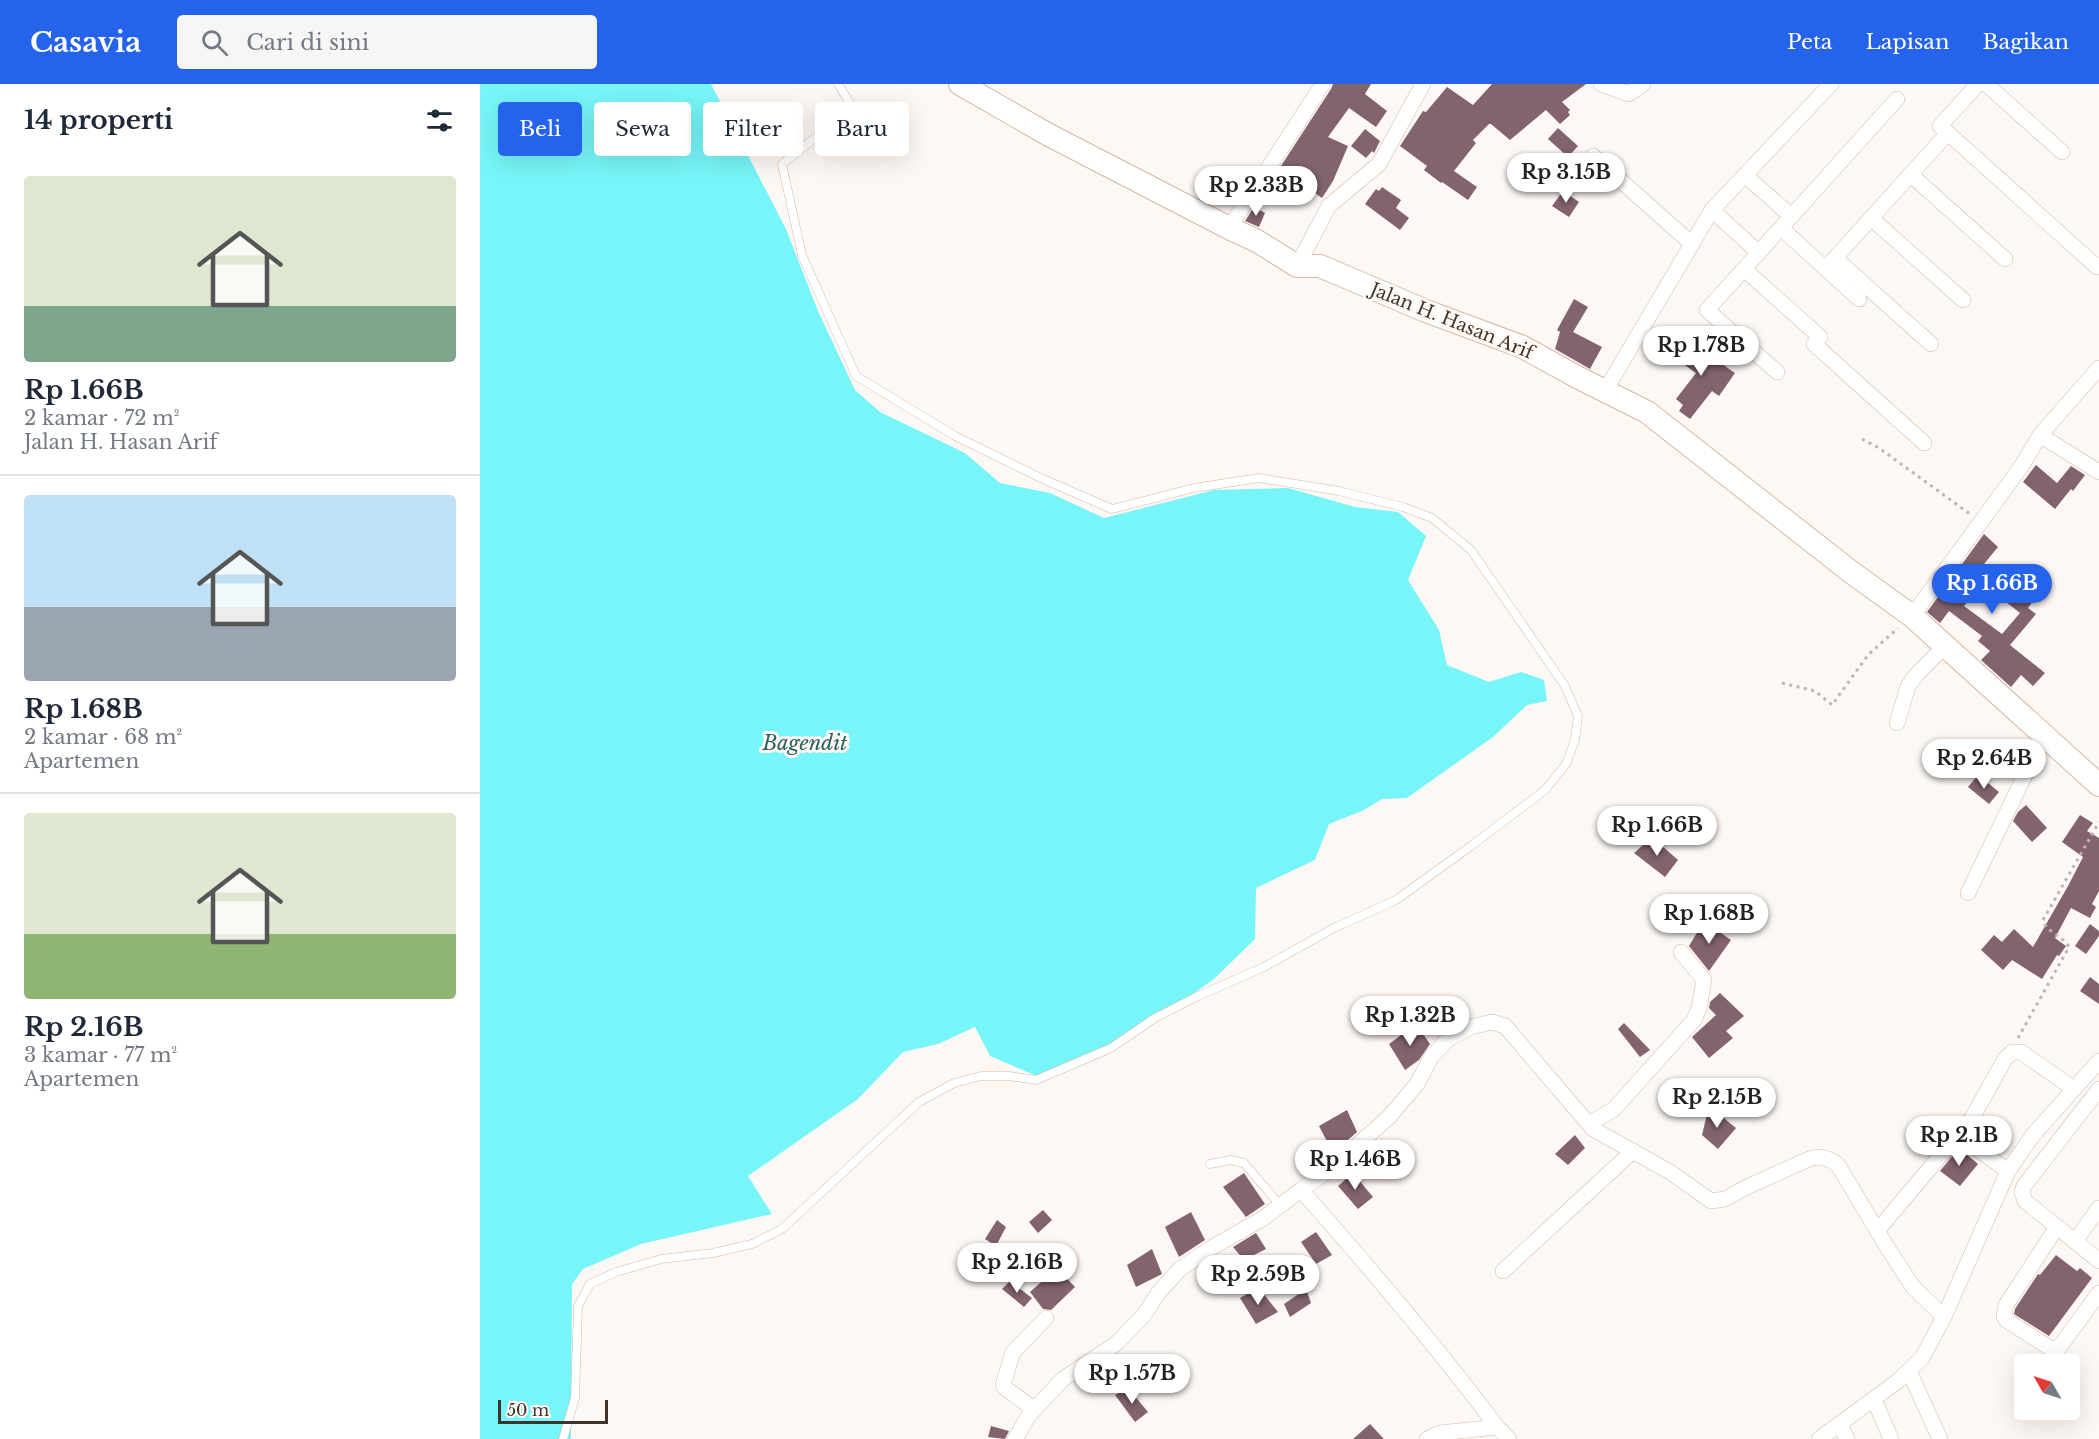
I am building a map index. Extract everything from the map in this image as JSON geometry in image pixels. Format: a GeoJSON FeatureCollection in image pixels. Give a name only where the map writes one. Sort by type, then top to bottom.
{"type":"FeatureCollection","features":[{"type":"Feature","properties":{"kind":"main road","name":"Jalan H. Hasan Arif"},"geometry":{"type":"LineString","coordinates":[[960,84],[1048,135],[1257,241],[1297,266],[1320,266],[1426,311],[1523,347],[1647,411],[1851,572],[1912,616],[2099,785]]}},
{"type":"Feature","properties":{"kind":"street"},"geometry":{"type":"LineString","coordinates":[[1229,228],[1323,84]]}},
{"type":"Feature","properties":{"kind":"street"},"geometry":{"type":"LineString","coordinates":[[1297,266],[1329,206],[1379,164],[1423,84]]}},
{"type":"Feature","properties":{"kind":"street"},"geometry":{"type":"LineString","coordinates":[[1601,84],[1629,94],[1643,84]]}},
{"type":"Feature","properties":{"kind":"street"},"geometry":{"type":"LineString","coordinates":[[1605,391],[1712,210],[1831,84]]}},
{"type":"Feature","properties":{"kind":"street"},"geometry":{"type":"LineString","coordinates":[[1978,84],[1940,126],[2097,267]]}},
{"type":"Feature","properties":{"kind":"street"},"geometry":{"type":"LineString","coordinates":[[1986,84],[2062,152]]}},
{"type":"Feature","properties":{"kind":"street"},"geometry":{"type":"LineString","coordinates":[[1777,372],[1707,310],[1897,99]]}},
{"type":"Feature","properties":{"kind":"street"},"geometry":{"type":"LineString","coordinates":[[1830,263],[1948,133]]}},
{"type":"Feature","properties":{"kind":"street"},"geometry":{"type":"LineString","coordinates":[[1593,156],[1692,244]]}},
{"type":"Feature","properties":{"kind":"street"},"geometry":{"type":"LineString","coordinates":[[1910,174],[2005,259]]}},
{"type":"Feature","properties":{"kind":"street"},"geometry":{"type":"LineString","coordinates":[[1745,175],[1786,222],[1830,263],[1931,344]]}},
{"type":"Feature","properties":{"kind":"street"},"geometry":{"type":"LineString","coordinates":[[1712,210],[1759,253]]}},
{"type":"Feature","properties":{"kind":"street"},"geometry":{"type":"LineString","coordinates":[[1871,218],[1963,300]]}},
{"type":"Feature","properties":{"kind":"street"},"geometry":{"type":"LineString","coordinates":[[1830,263],[1859,299]]}},
{"type":"Feature","properties":{"kind":"street"},"geometry":{"type":"LineString","coordinates":[[1744,269],[1820,337],[1814,344],[1924,443]]}},
{"type":"Feature","properties":{"kind":"street"},"geometry":{"type":"LineString","coordinates":[[1912,616],[2021,467],[2040,435],[2099,368]]}},
{"type":"Feature","properties":{"kind":"street"},"geometry":{"type":"LineString","coordinates":[[2040,435],[2099,472]]}},
{"type":"Feature","properties":{"kind":"street"},"geometry":{"type":"LineString","coordinates":[[1897,723],[1908,686],[1944,646]]}},
{"type":"Feature","properties":{"kind":"street"},"geometry":{"type":"LineString","coordinates":[[1968,893],[2044,736]]}},
{"type":"Feature","properties":{"kind":"street"},"geometry":{"type":"LineString","coordinates":[[1589,1124],[1614,1109],[1694,1020],[1699,1008],[1704,980],[1681,952]]}},
{"type":"Feature","properties":{"kind":"street"},"geometry":{"type":"LineString","coordinates":[[1015,1439],[1029,1415],[1063,1379],[1117,1343],[1144,1315],[1180,1269],[1262,1219],[1328,1171],[1389,1117],[1417,1084],[1432,1056],[1448,1039],[1471,1027],[1492,1022],[1505,1026],[1593,1129],[1671,1172],[1711,1201],[1725,1199],[1809,1159],[1815,1157],[1830,1159],[1838,1165],[1913,1287],[1944,1317]]}},
{"type":"Feature","properties":{"kind":"street"},"geometry":{"type":"LineString","coordinates":[[1877,1231],[1972,1118],[2008,1055],[2015,1051],[2021,1052],[2074,1089]]}},
{"type":"Feature","properties":{"kind":"street"},"geometry":{"type":"LineString","coordinates":[[1819,1439],[1874,1399],[1922,1358],[1944,1317],[2008,1171],[2033,1135],[2099,1061]]}},
{"type":"Feature","properties":{"kind":"street"},"geometry":{"type":"LineString","coordinates":[[2099,1089],[2094,1106],[2022,1190],[2025,1201],[2099,1261]]}},
{"type":"Feature","properties":{"kind":"street"},"geometry":{"type":"LineString","coordinates":[[1958,1135],[2008,1171]]}},
{"type":"Feature","properties":{"kind":"street"},"geometry":{"type":"LineString","coordinates":[[1503,1271],[1633,1151]]}},
{"type":"Feature","properties":{"kind":"street"},"geometry":{"type":"LineString","coordinates":[[1301,1190],[1451,1366],[1497,1427],[1509,1439]]}},
{"type":"Feature","properties":{"kind":"street"},"geometry":{"type":"LineString","coordinates":[[2075,1241],[2099,1208]]}},
{"type":"Feature","properties":{"kind":"street"},"geometry":{"type":"LineString","coordinates":[[2057,1227],[2006,1305],[2004,1316],[2006,1320],[2050,1348],[2058,1349],[2099,1293]]}},
{"type":"Feature","properties":{"kind":"street"},"geometry":{"type":"LineString","coordinates":[[1034,1409],[1005,1389],[1003,1385],[1013,1352],[1046,1318]]}},
{"type":"Feature","properties":{"kind":"street"},"geometry":{"type":"LineString","coordinates":[[1909,1371],[1940,1439]]}},
{"type":"Feature","properties":{"kind":"street"},"geometry":{"type":"LineString","coordinates":[[1874,1399],[1891,1439]]}},
{"type":"Feature","properties":{"kind":"street"},"geometry":{"type":"LineString","coordinates":[[1840,1424],[1847,1439]]}},
{"type":"Feature","properties":{"kind":"street"},"geometry":{"type":"LineString","coordinates":[[1427,1439],[1440,1433],[1497,1427]]}},
{"type":"Feature","properties":{"kind":"lane"},"geometry":{"type":"LineString","coordinates":[[838,84],[849,102]]}},
{"type":"Feature","properties":{"kind":"lane"},"geometry":{"type":"LineString","coordinates":[[563,1439],[575,1398],[578,1306],[590,1284],[616,1272],[661,1259],[713,1253],[752,1244],[782,1229],[919,1102],[954,1083],[981,1076],[1009,1076],[1036,1080],[1111,1048],[1172,1009],[1264,967],[1334,928],[1396,900],[1545,790],[1566,764],[1575,740],[1578,716],[1565,686],[1471,550],[1432,518],[1403,507],[1339,491],[1259,478],[1194,488],[1112,509],[1045,480],[955,436],[856,376],[802,255],[782,164],[815,138]]}},
{"type":"Feature","properties":{"kind":"lane"},"geometry":{"type":"LineString","coordinates":[[1210,1164],[1232,1160],[1244,1163],[1280,1205]]}},
{"type":"Feature","properties":{"kind":"path"},"geometry":{"type":"LineString","coordinates":[[1862,439],[1889,455],[1981,522]]}},
{"type":"Feature","properties":{"kind":"path"},"geometry":{"type":"LineString","coordinates":[[1782,683],[1815,691],[1832,705],[1868,655],[1912,616]]}},
{"type":"Feature","properties":{"kind":"path"},"geometry":{"type":"LineString","coordinates":[[2008,1055],[2069,947],[2042,922],[2099,822]]}},
{"type":"Feature","properties":{"kind":"water","name":"Bagendit"},"geometry":{"type":"Polygon","coordinates":[[[480,84],[711,84],[720,102],[703,102],[703,156],[748,156],[786,229],[818,311],[855,390],[880,412],[965,453],[1000,483],[1050,493],[1104,518],[1214,490],[1288,488],[1355,507],[1398,512],[1426,536],[1408,580],[1439,630],[1447,665],[1489,682],[1521,672],[1544,680],[1547,701],[1527,705],[1493,737],[1407,798],[1382,799],[1362,811],[1329,824],[1315,860],[1256,888],[1255,939],[1214,979],[1108,1054],[1046,1080],[990,1056],[975,1027],[938,1044],[903,1052],[858,1099],[748,1176],[772,1214],[641,1244],[583,1269],[572,1284],[571,1439],[480,1439],[480,84]]]}},
{"type":"Feature","properties":{"kind":"building"},"geometry":{"type":"Polygon","coordinates":[[[1333,84],[1371,84],[1365,94],[1387,111],[1376,127],[1349,108],[1328,137],[1348,146],[1333,181],[1322,198],[1279,169],[1333,84]]]}},
{"type":"Feature","properties":{"kind":"building"},"geometry":{"type":"Polygon","coordinates":[[[1492,84],[1586,84],[1562,102],[1570,110],[1568,112],[1570,115],[1560,124],[1546,110],[1510,140],[1489,124],[1473,140],[1476,143],[1454,171],[1477,187],[1468,200],[1424,170],[1427,166],[1400,146],[1423,111],[1426,112],[1447,87],[1473,105],[1492,84]]]}},
{"type":"Feature","properties":{"kind":"building"},"geometry":{"type":"Polygon","coordinates":[[[1558,128],[1578,146],[1568,157],[1548,139],[1558,128]]]}},
{"type":"Feature","properties":{"kind":"building"},"geometry":{"type":"Polygon","coordinates":[[[1365,129],[1380,141],[1374,153],[1372,151],[1366,158],[1351,146],[1365,129]]]}},
{"type":"Feature","properties":{"kind":"building"},"geometry":{"type":"Polygon","coordinates":[[[1382,187],[1401,200],[1396,208],[1409,218],[1400,230],[1365,204],[1376,189],[1379,191],[1382,187]]]}},
{"type":"Feature","properties":{"kind":"building"},"geometry":{"type":"Polygon","coordinates":[[[1563,191],[1579,202],[1569,217],[1552,206],[1563,191]]]}},
{"type":"Feature","properties":{"kind":"building"},"geometry":{"type":"Polygon","coordinates":[[[1254,207],[1265,213],[1259,227],[1245,221],[1254,207]]]}},
{"type":"Feature","properties":{"kind":"building"},"geometry":{"type":"Polygon","coordinates":[[[1574,299],[1588,307],[1573,332],[1602,347],[1590,369],[1555,349],[1560,332],[1557,330],[1574,299]]]}},
{"type":"Feature","properties":{"kind":"building"},"geometry":{"type":"Polygon","coordinates":[[[1691,338],[1711,352],[1709,355],[1735,373],[1719,396],[1712,391],[1690,419],[1679,411],[1683,405],[1676,399],[1696,373],[1676,359],[1691,338]]]}},
{"type":"Feature","properties":{"kind":"building"},"geometry":{"type":"Polygon","coordinates":[[[2036,465],[2057,483],[2071,466],[2085,475],[2055,509],[2023,482],[2036,465]]]}},
{"type":"Feature","properties":{"kind":"building"},"geometry":{"type":"Polygon","coordinates":[[[1984,534],[1998,547],[1984,564],[1986,565],[1976,578],[1982,582],[1964,606],[2002,634],[2020,613],[2001,598],[2020,573],[2042,589],[2028,608],[2036,614],[2010,645],[2045,673],[2033,686],[2021,675],[2011,687],[1981,660],[1990,651],[1978,641],[1982,636],[1949,611],[1940,623],[1927,612],[1984,534]]]}},
{"type":"Feature","properties":{"kind":"building"},"geometry":{"type":"Polygon","coordinates":[[[1978,775],[1999,792],[1989,804],[1968,787],[1978,775]]]}},
{"type":"Feature","properties":{"kind":"building"},"geometry":{"type":"Polygon","coordinates":[[[2026,805],[2047,828],[2032,842],[2013,821],[2026,805]]]}},
{"type":"Feature","properties":{"kind":"building"},"geometry":{"type":"Polygon","coordinates":[[[2080,815],[2093,823],[2087,831],[2099,838],[2099,891],[2092,904],[2096,907],[2090,918],[2071,908],[2055,938],[2066,946],[2059,956],[2057,955],[2042,979],[2012,960],[2003,970],[1981,950],[1994,935],[2002,942],[2014,929],[2033,947],[2083,857],[2062,842],[2080,815]]]}},
{"type":"Feature","properties":{"kind":"building"},"geometry":{"type":"Polygon","coordinates":[[[1652,837],[1678,860],[1665,877],[1634,853],[1652,837]]]}},
{"type":"Feature","properties":{"kind":"building"},"geometry":{"type":"Polygon","coordinates":[[[1704,921],[1731,940],[1709,971],[1689,946],[1704,921]]]}},
{"type":"Feature","properties":{"kind":"building"},"geometry":{"type":"Polygon","coordinates":[[[2090,924],[2099,931],[2099,936],[2086,954],[2075,946],[2090,924]]]}},
{"type":"Feature","properties":{"kind":"building"},"geometry":{"type":"Polygon","coordinates":[[[2090,977],[2099,984],[2099,1004],[2080,991],[2090,977]]]}},
{"type":"Feature","properties":{"kind":"building"},"geometry":{"type":"Polygon","coordinates":[[[1720,993],[1744,1016],[1726,1031],[1733,1038],[1709,1058],[1692,1037],[1716,1015],[1709,1008],[1710,1002],[1720,993]]]}},
{"type":"Feature","properties":{"kind":"building"},"geometry":{"type":"Polygon","coordinates":[[[1624,1023],[1650,1050],[1640,1057],[1618,1029],[1624,1023]]]}},
{"type":"Feature","properties":{"kind":"building"},"geometry":{"type":"Polygon","coordinates":[[[1416,1024],[1430,1044],[1419,1060],[1405,1070],[1389,1044],[1416,1024]]]}},
{"type":"Feature","properties":{"kind":"building"},"geometry":{"type":"Polygon","coordinates":[[[1709,1106],[1736,1128],[1718,1149],[1702,1135],[1709,1106]]]}},
{"type":"Feature","properties":{"kind":"building"},"geometry":{"type":"Polygon","coordinates":[[[1347,1110],[1357,1132],[1333,1153],[1319,1126],[1347,1110]]]}},
{"type":"Feature","properties":{"kind":"building"},"geometry":{"type":"Polygon","coordinates":[[[1575,1135],[1585,1148],[1568,1165],[1555,1154],[1575,1135]]]}},
{"type":"Feature","properties":{"kind":"building"},"geometry":{"type":"Polygon","coordinates":[[[1959,1148],[1978,1164],[1960,1186],[1940,1171],[1959,1148]]]}},
{"type":"Feature","properties":{"kind":"building"},"geometry":{"type":"Polygon","coordinates":[[[1244,1173],[1265,1204],[1246,1217],[1223,1187],[1244,1173]]]}},
{"type":"Feature","properties":{"kind":"building"},"geometry":{"type":"Polygon","coordinates":[[[1353,1173],[1373,1197],[1358,1209],[1338,1186],[1353,1173]]]}},
{"type":"Feature","properties":{"kind":"building"},"geometry":{"type":"Polygon","coordinates":[[[1043,1210],[1052,1220],[1038,1233],[1029,1222],[1043,1210]]]}},
{"type":"Feature","properties":{"kind":"building"},"geometry":{"type":"Polygon","coordinates":[[[1191,1212],[1205,1240],[1179,1257],[1165,1227],[1191,1212]]]}},
{"type":"Feature","properties":{"kind":"building"},"geometry":{"type":"Polygon","coordinates":[[[997,1220],[1006,1227],[996,1246],[985,1239],[997,1220]]]}},
{"type":"Feature","properties":{"kind":"building"},"geometry":{"type":"Polygon","coordinates":[[[1316,1232],[1332,1255],[1316,1264],[1301,1242],[1316,1232]]]}},
{"type":"Feature","properties":{"kind":"building"},"geometry":{"type":"Polygon","coordinates":[[[1256,1233],[1266,1249],[1244,1260],[1233,1247],[1256,1233]]]}},
{"type":"Feature","properties":{"kind":"building"},"geometry":{"type":"Polygon","coordinates":[[[1152,1249],[1162,1274],[1136,1287],[1127,1265],[1152,1249]]]}},
{"type":"Feature","properties":{"kind":"building"},"geometry":{"type":"Polygon","coordinates":[[[2056,1255],[2077,1271],[2080,1268],[2092,1278],[2049,1336],[2014,1314],[2038,1274],[2040,1275],[2056,1255]]]}},
{"type":"Feature","properties":{"kind":"building"},"geometry":{"type":"Polygon","coordinates":[[[1057,1268],[1075,1287],[1051,1310],[1043,1309],[1030,1292],[1057,1268]]]}},
{"type":"Feature","properties":{"kind":"building"},"geometry":{"type":"Polygon","coordinates":[[[1010,1281],[1032,1298],[1024,1307],[1002,1289],[1010,1281]]]}},
{"type":"Feature","properties":{"kind":"building"},"geometry":{"type":"Polygon","coordinates":[[[1258,1287],[1278,1312],[1256,1324],[1240,1298],[1258,1287]]]}},
{"type":"Feature","properties":{"kind":"building"},"geometry":{"type":"Polygon","coordinates":[[[1306,1289],[1311,1303],[1290,1317],[1284,1304],[1306,1289]]]}},
{"type":"Feature","properties":{"kind":"building"},"geometry":{"type":"Polygon","coordinates":[[[1148,1366],[1151,1376],[1131,1388],[1125,1378],[1148,1366]]]}},
{"type":"Feature","properties":{"kind":"building"},"geometry":{"type":"Polygon","coordinates":[[[1128,1388],[1148,1412],[1135,1422],[1115,1395],[1128,1388]]]}},
{"type":"Feature","properties":{"kind":"building"},"geometry":{"type":"Polygon","coordinates":[[[1370,1424],[1384,1439],[1353,1439],[1370,1424]]]}},
{"type":"Feature","properties":{"kind":"building"},"geometry":{"type":"Polygon","coordinates":[[[991,1426],[1009,1431],[1005,1439],[988,1437],[991,1426]]]}}]}
